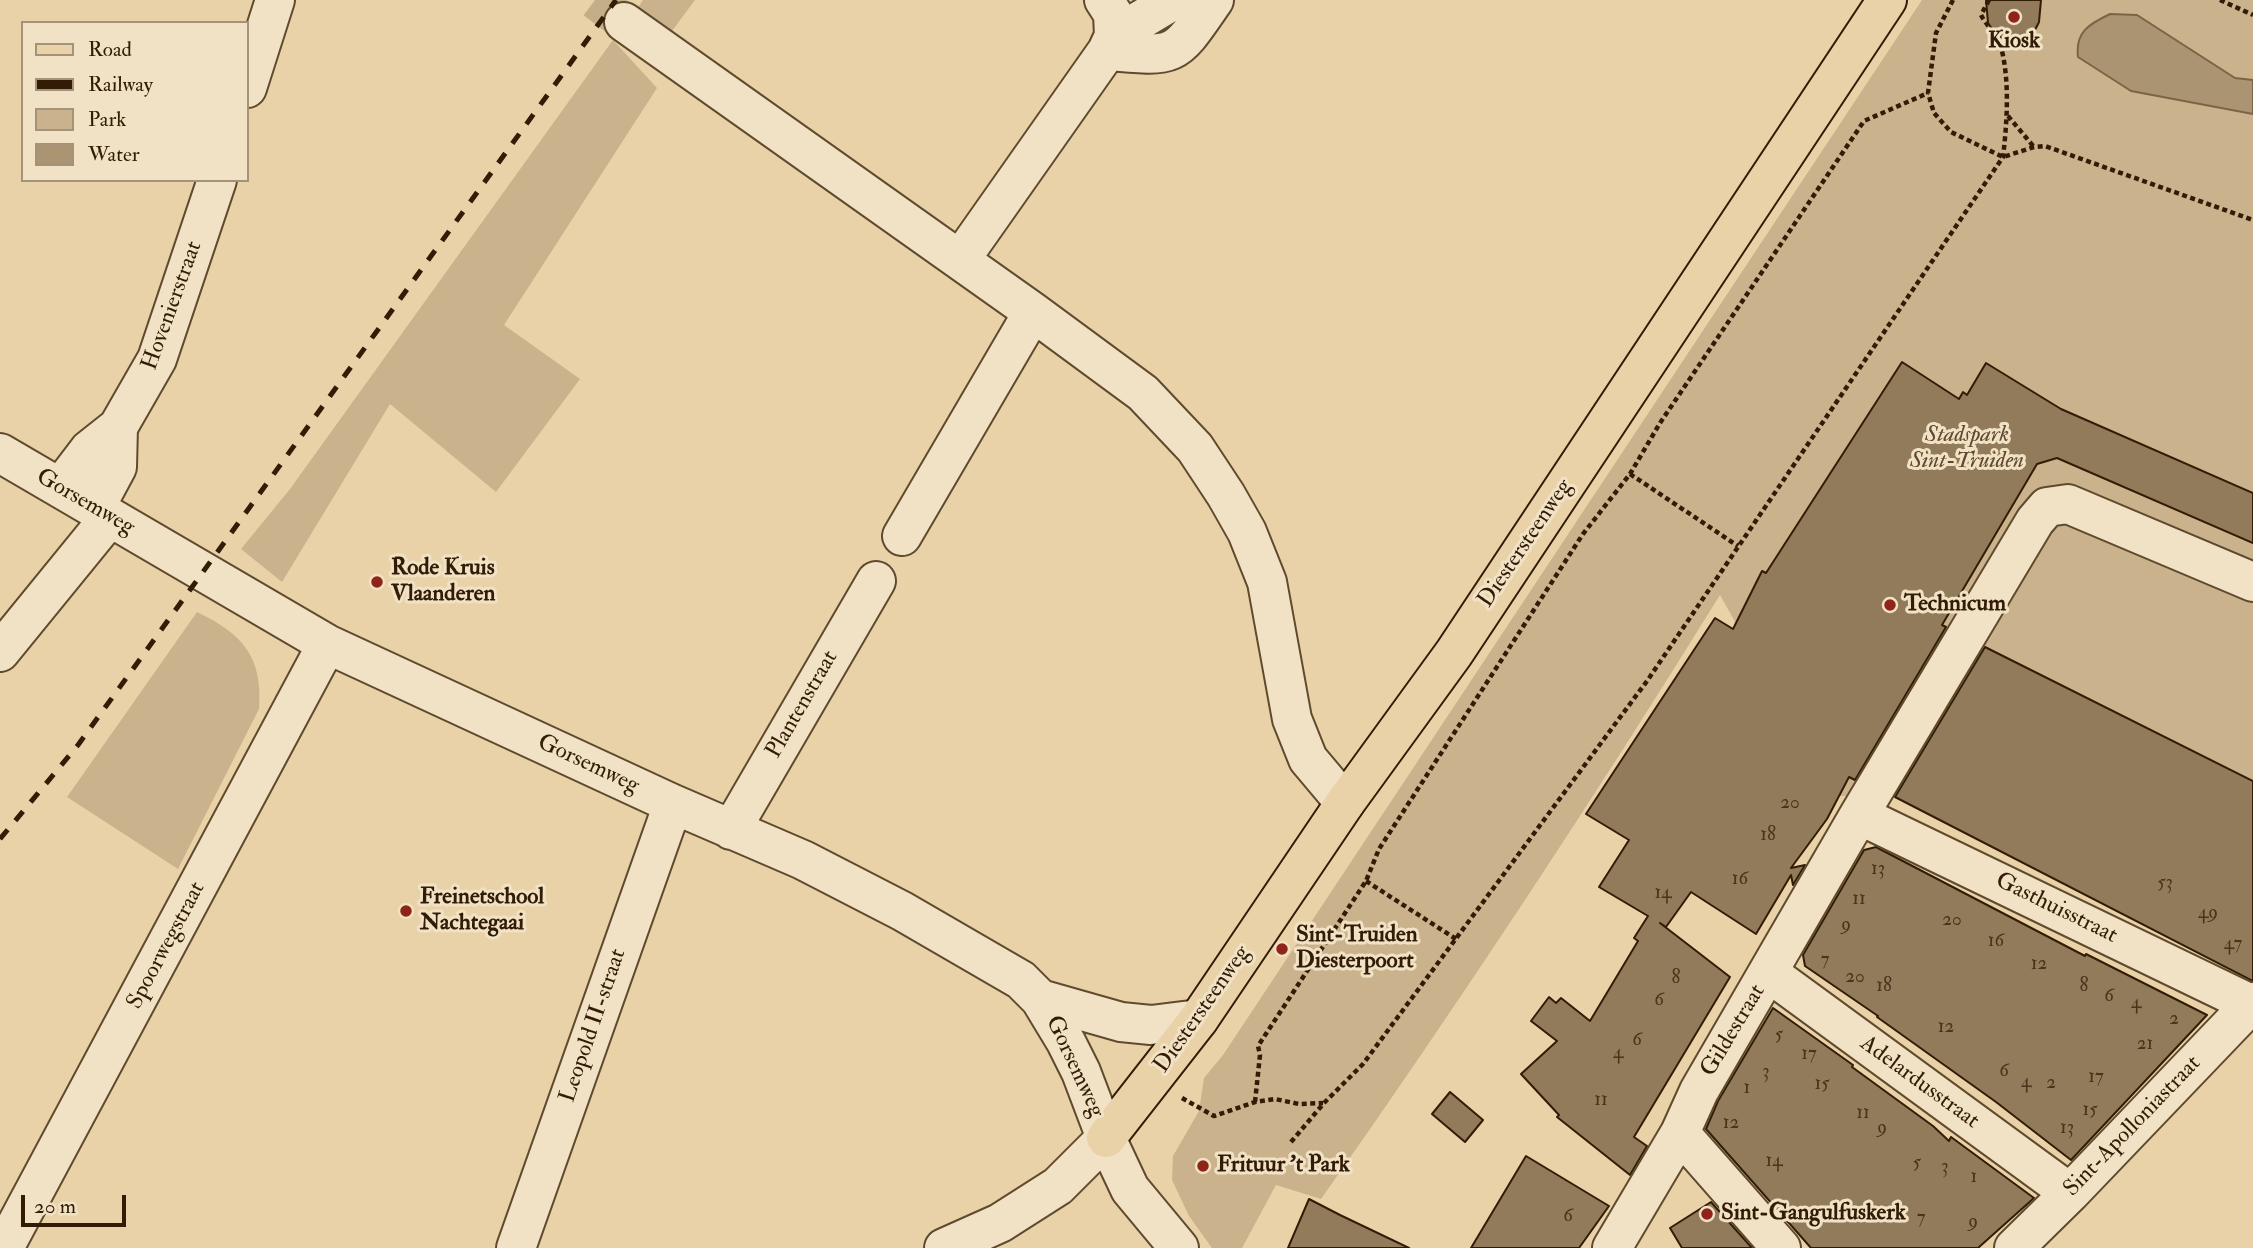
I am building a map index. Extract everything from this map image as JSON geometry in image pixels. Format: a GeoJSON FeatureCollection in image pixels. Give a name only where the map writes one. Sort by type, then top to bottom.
{"type":"FeatureCollection","features":[{"type":"Feature","properties":{"kind":"main road","name":"Diestersteenweg"},"geometry":{"type":"LineString","coordinates":[[1105,1138],[1199,1018],[1345,803],[1454,653],[1887,0]]}},
{"type":"Feature","properties":{"kind":"street"},"geometry":{"type":"LineString","coordinates":[[248,85],[275,0]]}},
{"type":"Feature","properties":{"kind":"street"},"geometry":{"type":"LineString","coordinates":[[960,260],[1108,29],[1174,0]]}},
{"type":"Feature","properties":{"kind":"street"},"geometry":{"type":"LineString","coordinates":[[1108,29],[1149,54],[1165,53],[1177,49],[1186,40],[1214,0]]}},
{"type":"Feature","properties":{"kind":"street"},"geometry":{"type":"LineString","coordinates":[[624,22],[1143,393],[1195,448],[1247,532],[1268,582],[1292,719],[1308,759],[1345,803]]}},
{"type":"Feature","properties":{"kind":"street","name":"Hovenierstraat"},"geometry":{"type":"LineString","coordinates":[[60,488],[89,450],[118,427],[157,359],[216,182]]}},
{"type":"Feature","properties":{"kind":"street"},"geometry":{"type":"LineString","coordinates":[[902,537],[1033,312]]}},
{"type":"Feature","properties":{"kind":"street","name":"Hovenierstraat"},"geometry":{"type":"LineString","coordinates":[[0,652],[102,512],[117,467],[118,427]]}},
{"type":"Feature","properties":{"kind":"street","name":"Gorsemweg"},"geometry":{"type":"LineString","coordinates":[[0,453],[327,644],[673,804],[803,860],[902,911],[1011,974],[1040,999],[1054,1020],[1081,1072],[1105,1138],[1130,1189],[1179,1248]]}},
{"type":"Feature","properties":{"kind":"street","name":"Gildestraat"},"geometry":{"type":"LineString","coordinates":[[1612,1248],[1680,1133],[1699,1091],[1859,815],[2035,521],[2047,507],[2068,504],[2253,582]]}},
{"type":"Feature","properties":{"kind":"street","name":"Plantenstraat"},"geometry":{"type":"LineString","coordinates":[[731,830],[876,581]]}},
{"type":"Feature","properties":{"kind":"street","name":"Spoorwegstraat"},"geometry":{"type":"LineString","coordinates":[[4,1248],[327,644]]}},
{"type":"Feature","properties":{"kind":"street","name":"Leopold II-straat"},"geometry":{"type":"LineString","coordinates":[[516,1248],[673,804]]}},
{"type":"Feature","properties":{"kind":"street","name":"Gasthuisstraat"},"geometry":{"type":"LineString","coordinates":[[1859,815],[2252,1003]]}},
{"type":"Feature","properties":{"kind":"street","name":"Adelardusstraat"},"geometry":{"type":"LineString","coordinates":[[1769,973],[2070,1193]]}},
{"type":"Feature","properties":{"kind":"street"},"geometry":{"type":"LineString","coordinates":[[1040,999],[1121,1022],[1151,1025],[1199,1018]]}},
{"type":"Feature","properties":{"kind":"street","name":"Sint-Apolloniastraat"},"geometry":{"type":"LineString","coordinates":[[2014,1248],[2252,1003]]}},
{"type":"Feature","properties":{"kind":"street"},"geometry":{"type":"LineString","coordinates":[[1680,1133],[1781,1248]]}},
{"type":"Feature","properties":{"kind":"street"},"geometry":{"type":"LineString","coordinates":[[944,1248],[1000,1223],[1058,1186],[1105,1138]]}},
{"type":"Feature","properties":{"kind":"path"},"geometry":{"type":"LineString","coordinates":[[1953,0],[1936,33],[1928,93],[1934,113],[1951,132],[2003,157],[2045,146],[2253,220]]}},
{"type":"Feature","properties":{"kind":"path"},"geometry":{"type":"LineString","coordinates":[[1291,1142],[1324,1103],[1363,1064],[1647,681],[2003,157],[2008,116],[2001,45],[1987,27],[1982,15],[1989,0]]}},
{"type":"Feature","properties":{"kind":"path"},"geometry":{"type":"LineString","coordinates":[[2220,0],[2253,15]]}},
{"type":"Feature","properties":{"kind":"path"},"geometry":{"type":"LineString","coordinates":[[1255,1102],[1260,1055],[1258,1045],[1366,881],[1379,849],[1583,534],[1630,474],[1660,423],[1864,121],[1928,93]]}},
{"type":"Feature","properties":{"kind":"path"},"geometry":{"type":"LineString","coordinates":[[2008,116],[2034,147]]}},
{"type":"Feature","properties":{"kind":"path"},"geometry":{"type":"LineString","coordinates":[[1630,474],[1738,546]]}},
{"type":"Feature","properties":{"kind":"path"},"geometry":{"type":"LineString","coordinates":[[1366,881],[1456,939]]}},
{"type":"Feature","properties":{"kind":"path"},"geometry":{"type":"LineString","coordinates":[[1153,1080],[1214,1116],[1255,1102],[1275,1100],[1299,1104],[1324,1103]]}},
{"type":"Feature","properties":{"kind":"green space"},"geometry":{"type":"Polygon","coordinates":[[[643,0],[695,0],[672,31],[637,9],[643,0]]]}},
{"type":"Feature","properties":{"kind":"green space","name":"Stadspark Sint-Truiden"},"geometry":{"type":"Polygon","coordinates":[[[1922,0],[2253,0],[2253,796],[1833,796],[1720,595],[1525,900],[1321,1199],[1276,1185],[1242,1248],[1212,1248],[1189,1216],[1172,1180],[1173,1156],[1199,1111],[1204,1078],[1223,1055],[1922,0]]]}},
{"type":"Feature","properties":{"kind":"green space"},"geometry":{"type":"Polygon","coordinates":[[[613,40],[657,88],[504,325],[580,379],[496,492],[390,404],[282,582],[241,549],[290,489],[613,40]]]}},
{"type":"Feature","properties":{"kind":"green space"},"geometry":{"type":"Polygon","coordinates":[[[197,612],[227,629],[247,649],[257,675],[259,709],[178,869],[67,797],[197,612]]]}},
{"type":"Feature","properties":{"kind":"water"},"geometry":{"type":"Polygon","coordinates":[[[2110,14],[2137,15],[2235,78],[2253,80],[2253,114],[2131,91],[2078,57],[2081,35],[2096,21],[2110,14]]]}},
{"type":"Feature","properties":{"kind":"building","name":"Kiosk"},"geometry":{"type":"Polygon","coordinates":[[[1986,0],[2041,0],[2039,22],[2034,32],[2025,38],[2003,39],[1988,23],[1986,0]]]}},
{"type":"Feature","properties":{"kind":"building"},"geometry":{"type":"Polygon","coordinates":[[[1902,362],[1959,399],[1963,392],[1967,395],[1986,363],[2061,409],[2253,493],[2253,543],[2057,458],[2037,464],[1942,625],[1946,627],[1855,780],[1849,777],[1827,819],[1791,868],[1805,865],[1793,885],[1791,875],[1756,934],[1691,892],[1666,927],[1660,923],[1730,977],[1634,1137],[1647,1146],[1630,1175],[1557,1117],[1559,1115],[1521,1074],[1557,1041],[1531,1021],[1549,997],[1556,1003],[1561,998],[1590,1021],[1638,941],[1634,938],[1648,916],[1599,887],[1629,840],[1586,814],[1715,618],[1733,629],[1762,571],[1766,573],[1902,362]]]}},
{"type":"Feature","properties":{"kind":"building"},"geometry":{"type":"Polygon","coordinates":[[[1985,647],[2253,781],[2253,981],[1895,797],[1985,647]]]}},
{"type":"Feature","properties":{"kind":"building"},"geometry":{"type":"Polygon","coordinates":[[[1876,847],[2085,956],[2086,954],[2207,1015],[2071,1160],[1996,1102],[1805,966],[1803,955],[1864,850],[1876,847]]]}},
{"type":"Feature","properties":{"kind":"building"},"geometry":{"type":"Polygon","coordinates":[[[1773,1008],[1853,1065],[1852,1067],[1933,1126],[1949,1141],[1951,1137],[2034,1198],[1978,1248],[1811,1248],[1706,1129],[1718,1101],[1773,1008]]]}},
{"type":"Feature","properties":{"kind":"building"},"geometry":{"type":"Polygon","coordinates":[[[1450,1092],[1483,1120],[1465,1142],[1432,1114],[1450,1092]]]}},
{"type":"Feature","properties":{"kind":"building"},"geometry":{"type":"Polygon","coordinates":[[[1526,1156],[1609,1206],[1579,1248],[1471,1248],[1526,1156]]]}},
{"type":"Feature","properties":{"kind":"building"},"geometry":{"type":"Polygon","coordinates":[[[1309,1199],[1340,1215],[1409,1248],[1288,1248],[1309,1199]]]}},
{"type":"Feature","properties":{"kind":"building","name":"Sint-Gangulfuskerk"},"geometry":{"type":"Polygon","coordinates":[[[1711,1202],[1752,1248],[1682,1248],[1670,1228],[1711,1202]]]}},
{"type":"Feature","properties":{"kind":"tunnel"},"geometry":{"type":"LineString","coordinates":[[595,0],[624,22]]}},
{"type":"Feature","properties":{"kind":"railway"},"geometry":{"type":"LineString","coordinates":[[0,839],[78,745],[616,0]]}},
{"type":"Feature","properties":{"kind":"place","name":"Kiosk"},"geometry":{"type":"Point","coordinates":[2014,17]}},
{"type":"Feature","properties":{"kind":"place","name":"Rode Kruis Vlaanderen"},"geometry":{"type":"Point","coordinates":[377,582]}},
{"type":"Feature","properties":{"kind":"place","name":"Technicum"},"geometry":{"type":"Point","coordinates":[1890,605]}},
{"type":"Feature","properties":{"kind":"place","name":"Freinetschool Nachtegaai"},"geometry":{"type":"Point","coordinates":[406,911]}},
{"type":"Feature","properties":{"kind":"place","name":"Sint-Truiden Diesterpoort"},"geometry":{"type":"Point","coordinates":[1282,949]}},
{"type":"Feature","properties":{"kind":"place","name":"Frituur 't Park"},"geometry":{"type":"Point","coordinates":[1203,1166]}},
{"type":"Feature","properties":{"kind":"place","name":"Sint-Gangulfuskerk"},"geometry":{"type":"Point","coordinates":[1707,1214]}}]}
